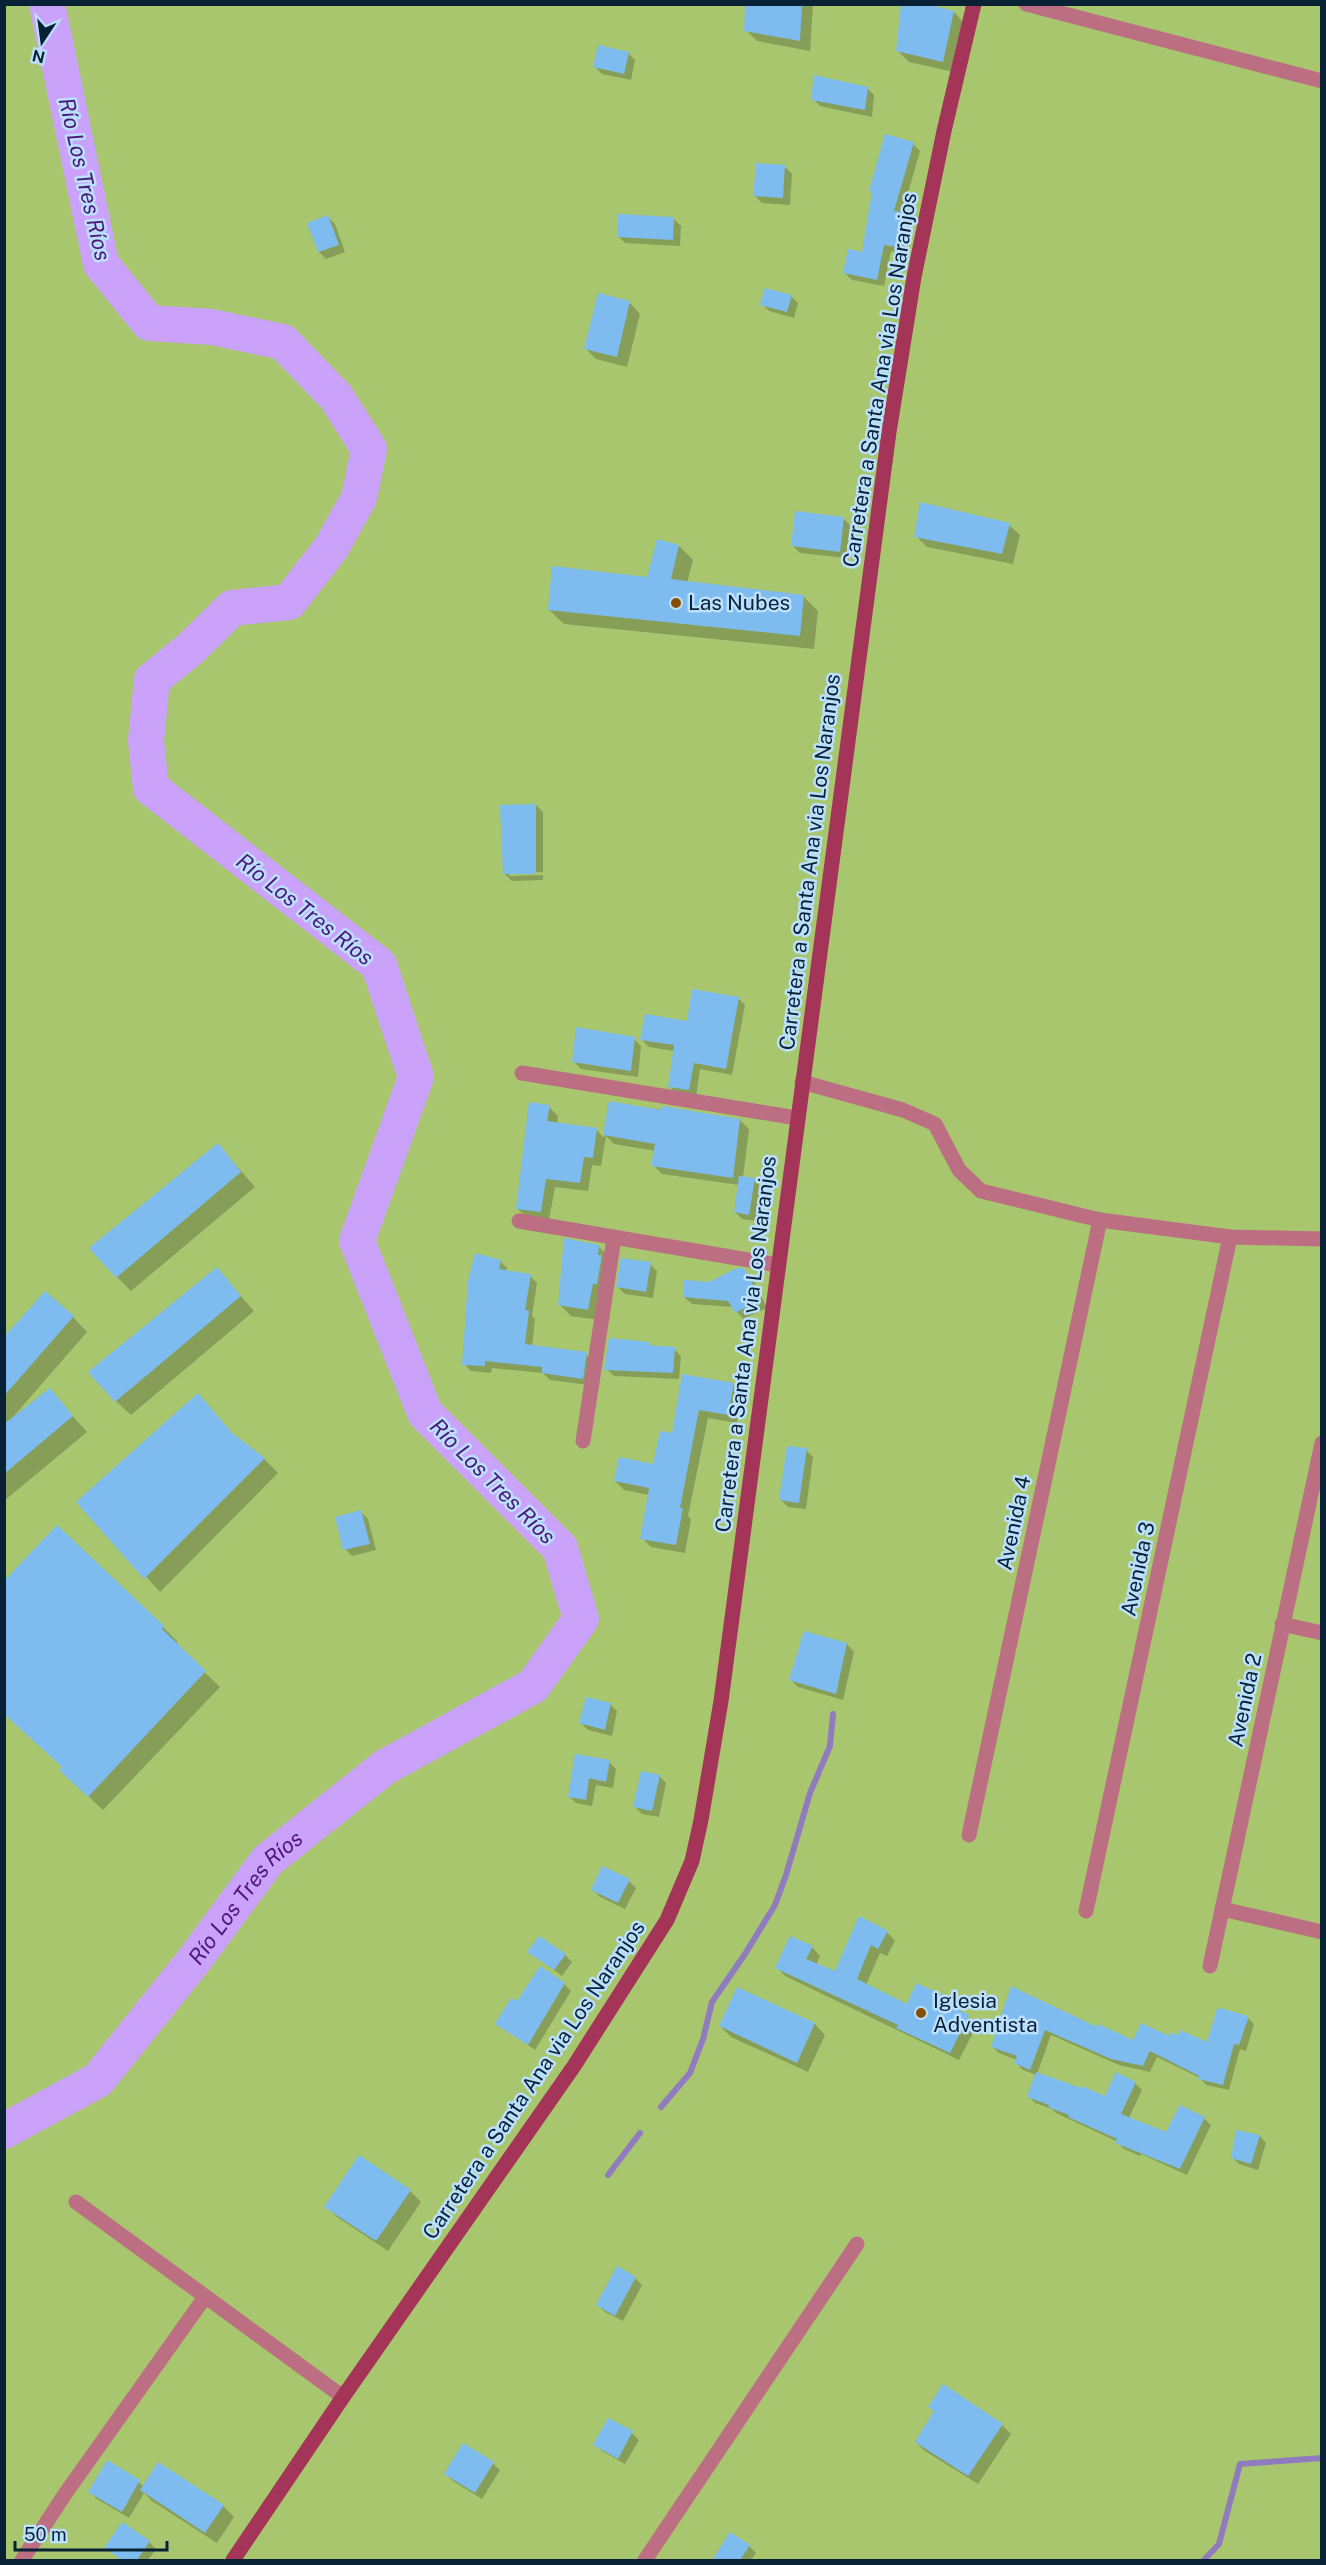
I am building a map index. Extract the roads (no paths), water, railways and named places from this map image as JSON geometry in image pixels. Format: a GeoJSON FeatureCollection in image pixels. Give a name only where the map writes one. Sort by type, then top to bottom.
{"type":"FeatureCollection","features":[{"type":"Feature","properties":{"kind":"main road","name":"Carretera a Santa Ana via Los Naranjos"},"geometry":{"type":"LineString","coordinates":[[233,2560],[343,2397],[574,2066],[667,1920],[681,1892],[692,1861],[716,1738],[889,432],[914,277],[944,131],[974,4]]}},
{"type":"Feature","properties":{"kind":"street"},"geometry":{"type":"LineString","coordinates":[[1026,4],[1322,81]]}},
{"type":"Feature","properties":{"kind":"street"},"geometry":{"type":"LineString","coordinates":[[522,1073],[797,1118]]}},
{"type":"Feature","properties":{"kind":"street"},"geometry":{"type":"LineString","coordinates":[[802,1082],[892,1107],[935,1124],[959,1170],[981,1191],[1100,1220],[1230,1237],[1322,1239]]}},
{"type":"Feature","properties":{"kind":"street","name":"Avenida 4"},"geometry":{"type":"LineString","coordinates":[[969,1835],[1100,1220]]}},
{"type":"Feature","properties":{"kind":"street"},"geometry":{"type":"LineString","coordinates":[[519,1221],[778,1265]]}},
{"type":"Feature","properties":{"kind":"street","name":"Avenida 3"},"geometry":{"type":"LineString","coordinates":[[1086,1911],[1230,1237]]}},
{"type":"Feature","properties":{"kind":"street"},"geometry":{"type":"LineString","coordinates":[[583,1441],[614,1238]]}},
{"type":"Feature","properties":{"kind":"street","name":"Avenida 2"},"geometry":{"type":"LineString","coordinates":[[1210,1966],[1322,1443]]}},
{"type":"Feature","properties":{"kind":"street"},"geometry":{"type":"LineString","coordinates":[[1282,1624],[1322,1633]]}},
{"type":"Feature","properties":{"kind":"street"},"geometry":{"type":"LineString","coordinates":[[1222,1909],[1322,1932]]}},
{"type":"Feature","properties":{"kind":"street"},"geometry":{"type":"LineString","coordinates":[[76,2202],[343,2397]]}},
{"type":"Feature","properties":{"kind":"street"},"geometry":{"type":"LineString","coordinates":[[645,2560],[857,2244]]}},
{"type":"Feature","properties":{"kind":"street"},"geometry":{"type":"LineString","coordinates":[[22,2560],[64,2494],[205,2297]]}},
{"type":"Feature","properties":{"kind":"waterway","name":"Río Los Tres Ríos"},"geometry":{"type":"LineString","coordinates":[[4,2131],[98,2080],[195,1959],[268,1860],[385,1767],[533,1686],[581,1619],[560,1548],[425,1413],[357,1241],[416,1077],[379,965],[151,788],[146,741],[152,680],[190,649],[232,608],[289,602],[331,548],[359,498],[369,449],[336,397],[283,342],[212,327],[149,323],[101,264],[47,4]]}},
{"type":"Feature","properties":{"kind":"waterway"},"geometry":{"type":"LineString","coordinates":[[661,2107],[690,2073],[703,2039],[712,2002],[775,1905],[810,1793],[830,1746],[833,1714]]}},
{"type":"Feature","properties":{"kind":"waterway"},"geometry":{"type":"LineString","coordinates":[[608,2175],[640,2133]]}},
{"type":"Feature","properties":{"kind":"waterway"},"geometry":{"type":"LineString","coordinates":[[1204,2560],[1219,2544],[1240,2464],[1322,2458]]}},
{"type":"Feature","properties":{"kind":"place","name":"Las Nubes"},"geometry":{"type":"Point","coordinates":[676,603]}},
{"type":"Feature","properties":{"kind":"place","name":"Iglesia Adventista"},"geometry":{"type":"Point","coordinates":[921,2013]}}]}
